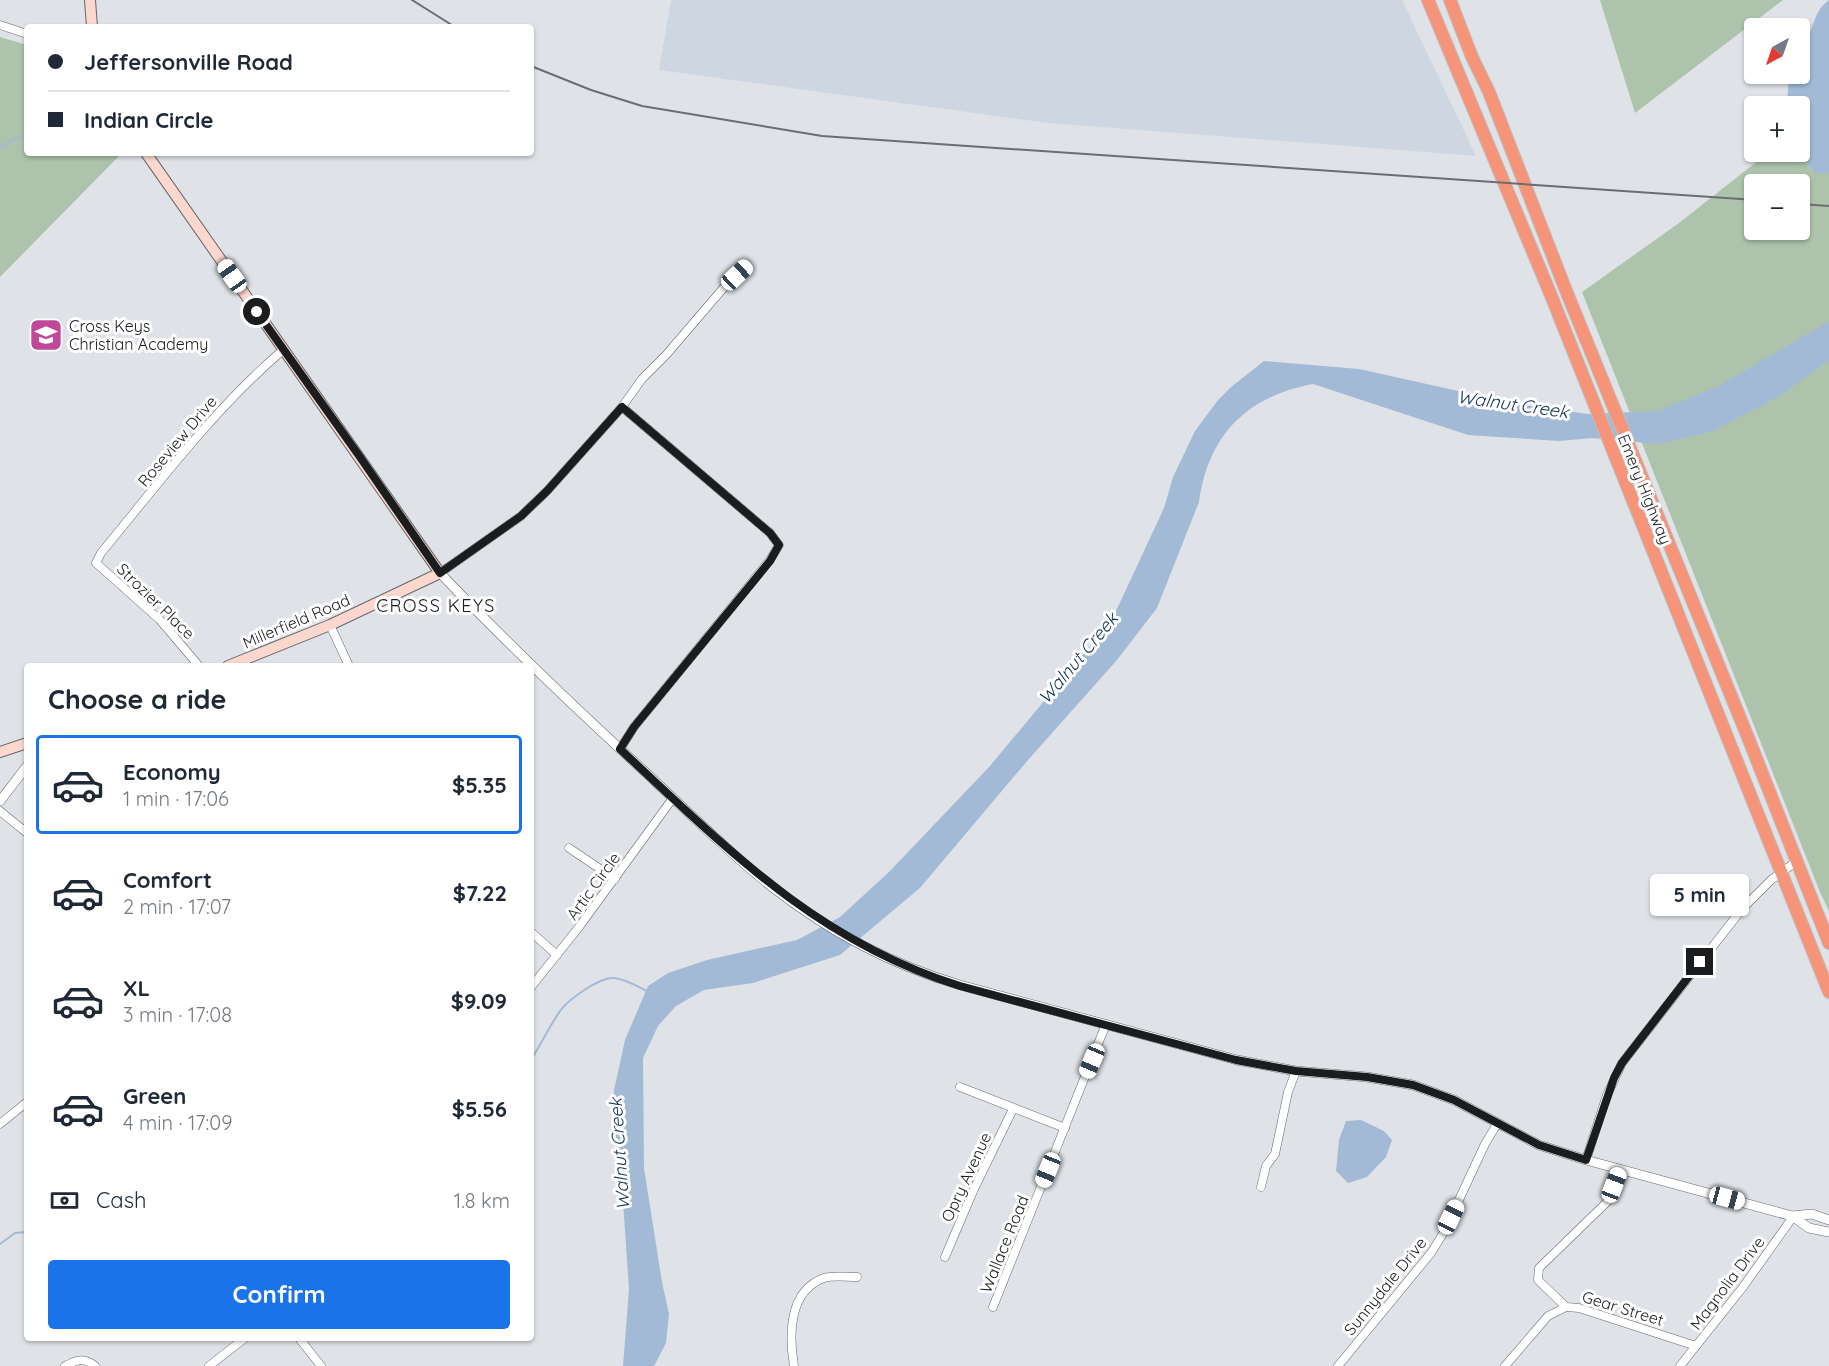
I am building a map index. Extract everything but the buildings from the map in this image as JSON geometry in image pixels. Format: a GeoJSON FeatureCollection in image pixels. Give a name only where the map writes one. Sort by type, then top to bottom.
{"type":"FeatureCollection","features":[{"type":"Feature","properties":{"kind":"highway","name":"Emery Highway"},"geometry":{"type":"LineString","coordinates":[[1428,0],[1550,293],[1829,992]]}},
{"type":"Feature","properties":{"kind":"highway","name":"Emery Highway"},"geometry":{"type":"LineString","coordinates":[[1450,0],[1489,92],[1565,288],[1608,389],[1829,943]]}},
{"type":"Feature","properties":{"kind":"highway"},"geometry":{"type":"LineString","coordinates":[[1550,293],[1565,288]]}},
{"type":"Feature","properties":{"kind":"main road"},"geometry":{"type":"LineString","coordinates":[[90,0],[92,24]]}},
{"type":"Feature","properties":{"kind":"main road"},"geometry":{"type":"LineString","coordinates":[[148,156],[440,573]]}},
{"type":"Feature","properties":{"kind":"main road","name":"Millerfield Road"},"geometry":{"type":"LineString","coordinates":[[235,663],[330,625],[440,573]]}},
{"type":"Feature","properties":{"kind":"main road"},"geometry":{"type":"LineString","coordinates":[[0,752],[24,744]]}},
{"type":"Feature","properties":{"kind":"street"},"geometry":{"type":"LineString","coordinates":[[0,25],[24,33]]}},
{"type":"Feature","properties":{"kind":"street"},"geometry":{"type":"LineString","coordinates":[[528,663],[440,573],[521,516],[547,491],[622,407],[642,379],[666,356],[726,285],[747,265]]}},
{"type":"Feature","properties":{"kind":"street","name":"Roseview Drive"},"geometry":{"type":"LineString","coordinates":[[99,557],[235,393],[283,350]]}},
{"type":"Feature","properties":{"kind":"street"},"geometry":{"type":"LineString","coordinates":[[620,749],[634,727],[770,561],[779,545],[774,537],[622,407]]}},
{"type":"Feature","properties":{"kind":"street","name":"Strozier Place"},"geometry":{"type":"LineString","coordinates":[[99,557],[96,563],[160,620],[196,663]]}},
{"type":"Feature","properties":{"kind":"street"},"geometry":{"type":"LineString","coordinates":[[330,625],[348,663]]}},
{"type":"Feature","properties":{"kind":"street"},"geometry":{"type":"LineString","coordinates":[[534,669],[756,873],[823,923],[886,958],[960,986],[1236,1060],[1296,1071],[1367,1077],[1413,1085],[1454,1100],[1539,1145],[1792,1216],[1809,1228],[1829,1232]]}},
{"type":"Feature","properties":{"kind":"street"},"geometry":{"type":"LineString","coordinates":[[0,801],[24,770]]}},
{"type":"Feature","properties":{"kind":"street","name":"Artic Circle"},"geometry":{"type":"LineString","coordinates":[[534,983],[615,879],[673,798]]}},
{"type":"Feature","properties":{"kind":"street"},"geometry":{"type":"LineString","coordinates":[[0,811],[24,831]]}},
{"type":"Feature","properties":{"kind":"street"},"geometry":{"type":"LineString","coordinates":[[569,848],[615,879]]}},
{"type":"Feature","properties":{"kind":"street"},"geometry":{"type":"LineString","coordinates":[[1586,1160],[1611,1086],[1622,1063],[1742,909],[1771,880],[1797,861]]}},
{"type":"Feature","properties":{"kind":"street"},"geometry":{"type":"LineString","coordinates":[[534,935],[557,955]]}},
{"type":"Feature","properties":{"kind":"street","name":"Wallace Road"},"geometry":{"type":"LineString","coordinates":[[993,1307],[1106,1024]]}},
{"type":"Feature","properties":{"kind":"street"},"geometry":{"type":"LineString","coordinates":[[1261,1187],[1266,1166],[1275,1154],[1288,1092],[1296,1071]]}},
{"type":"Feature","properties":{"kind":"street"},"geometry":{"type":"LineString","coordinates":[[960,1087],[1065,1128]]}},
{"type":"Feature","properties":{"kind":"street"},"geometry":{"type":"LineString","coordinates":[[0,1124],[24,1104]]}},
{"type":"Feature","properties":{"kind":"street","name":"Opry Avenue"},"geometry":{"type":"LineString","coordinates":[[945,1257],[974,1189],[1013,1109]]}},
{"type":"Feature","properties":{"kind":"street","name":"Sunnydale Drive"},"geometry":{"type":"LineString","coordinates":[[1338,1366],[1431,1253],[1444,1232],[1485,1144],[1497,1124]]}},
{"type":"Feature","properties":{"kind":"street","name":"Gear Street"},"geometry":{"type":"LineString","coordinates":[[1620,1169],[1608,1201],[1539,1268],[1538,1280],[1566,1307],[1579,1308],[1696,1346]]}},
{"type":"Feature","properties":{"kind":"street"},"geometry":{"type":"LineString","coordinates":[[1792,1216],[1812,1214],[1829,1220]]}},
{"type":"Feature","properties":{"kind":"street","name":"Magnolia Drive"},"geometry":{"type":"LineString","coordinates":[[1680,1366],[1743,1287],[1792,1216]]}},
{"type":"Feature","properties":{"kind":"street"},"geometry":{"type":"LineString","coordinates":[[794,1366],[790,1341],[793,1320],[798,1302],[806,1289],[825,1278],[857,1277]]}},
{"type":"Feature","properties":{"kind":"street"},"geometry":{"type":"LineString","coordinates":[[1505,1366],[1548,1316],[1566,1307]]}},
{"type":"Feature","properties":{"kind":"street"},"geometry":{"type":"LineString","coordinates":[[208,1366],[241,1341]]}},
{"type":"Feature","properties":{"kind":"street"},"geometry":{"type":"LineString","coordinates":[[301,1341],[321,1366]]}},
{"type":"Feature","properties":{"kind":"street"},"geometry":{"type":"LineString","coordinates":[[65,1366],[76,1360],[84,1360],[95,1366]]}},
{"type":"Feature","properties":{"kind":"shaded area"},"geometry":{"type":"Polygon","coordinates":[[[671,0],[1402,0],[1476,156],[1048,123],[659,70],[671,0]]]}},
{"type":"Feature","properties":{"kind":"green space"},"geometry":{"type":"Polygon","coordinates":[[[1600,0],[1783,0],[1759,18],[1744,18],[1744,30],[1635,113],[1600,0]]]}},
{"type":"Feature","properties":{"kind":"green space"},"geometry":{"type":"Polygon","coordinates":[[[0,37],[24,44],[24,156],[119,156],[0,277],[0,37]]]}},
{"type":"Feature","properties":{"kind":"green space"},"geometry":{"type":"Polygon","coordinates":[[[1756,162],[1806,162],[1814,173],[1829,173],[1829,911],[1820,892],[1582,292],[1679,223],[1756,162]]]}},
{"type":"Feature","properties":{"kind":"water"},"geometry":{"type":"Polygon","coordinates":[[[1829,0],[1829,173],[1814,173],[1806,162],[1810,162],[1810,96],[1788,96],[1788,84],[1810,84],[1810,33],[1823,5],[1829,0]]]}},
{"type":"Feature","properties":{"kind":"water","name":"Walnut Creek"},"geometry":{"type":"Polygon","coordinates":[[[1829,321],[1829,360],[1780,396],[1710,432],[1657,444],[1593,438],[1559,441],[1468,435],[1313,384],[1269,398],[1250,409],[1222,438],[1211,457],[1199,502],[1157,608],[1117,660],[1028,760],[920,888],[840,955],[753,983],[704,990],[676,1006],[658,1026],[643,1058],[644,1168],[669,1314],[666,1343],[654,1366],[623,1366],[629,1289],[621,1173],[615,1141],[614,1090],[625,1040],[648,986],[668,973],[707,960],[797,940],[840,917],[890,871],[989,767],[1095,640],[1116,611],[1164,508],[1173,477],[1195,431],[1218,400],[1231,387],[1264,361],[1359,369],[1517,404],[1588,414],[1658,411],[1719,386],[1829,321]]]}},
{"type":"Feature","properties":{"kind":"water"},"geometry":{"type":"Polygon","coordinates":[[[1361,1120],[1384,1131],[1392,1140],[1386,1157],[1367,1177],[1348,1183],[1336,1171],[1339,1140],[1346,1121],[1361,1120]]]}},
{"type":"Feature","properties":{"kind":"waterway"},"geometry":{"type":"LineString","coordinates":[[0,147],[24,135]]}},
{"type":"Feature","properties":{"kind":"waterway"},"geometry":{"type":"LineString","coordinates":[[534,1055],[564,1006],[592,985],[614,978],[649,992]]}},
{"type":"Feature","properties":{"kind":"waterway"},"geometry":{"type":"LineString","coordinates":[[0,1244],[15,1233],[24,1232]]}},
{"type":"Feature","properties":{"kind":"railway"},"geometry":{"type":"LineString","coordinates":[[412,0],[450,24]]}},
{"type":"Feature","properties":{"kind":"railway"},"geometry":{"type":"LineString","coordinates":[[534,67],[591,90],[642,106],[822,136],[1744,199]]}},
{"type":"Feature","properties":{"kind":"railway"},"geometry":{"type":"LineString","coordinates":[[1810,205],[1829,206]]}},
{"type":"Feature","properties":{"kind":"place","name":"Cross Keys Christian Academy"},"geometry":{"type":"Point","coordinates":[46,335]}},
{"type":"Feature","properties":{"kind":"district","name":"CROSS KEYS"},"geometry":{"type":"Point","coordinates":[436,605]}},
{"type":"Feature","properties":{"kind":"route"},"geometry":{"type":"LineString","coordinates":[[257,312],[440,573],[521,516],[547,491],[622,407],[774,537],[779,545],[770,561],[634,727],[620,749],[773,887],[823,923],[891,961],[960,986],[1236,1060],[1296,1071],[1367,1077],[1413,1085],[1454,1100],[1539,1145],[1586,1160],[1607,1095],[1622,1063],[1700,962]]}}]}
